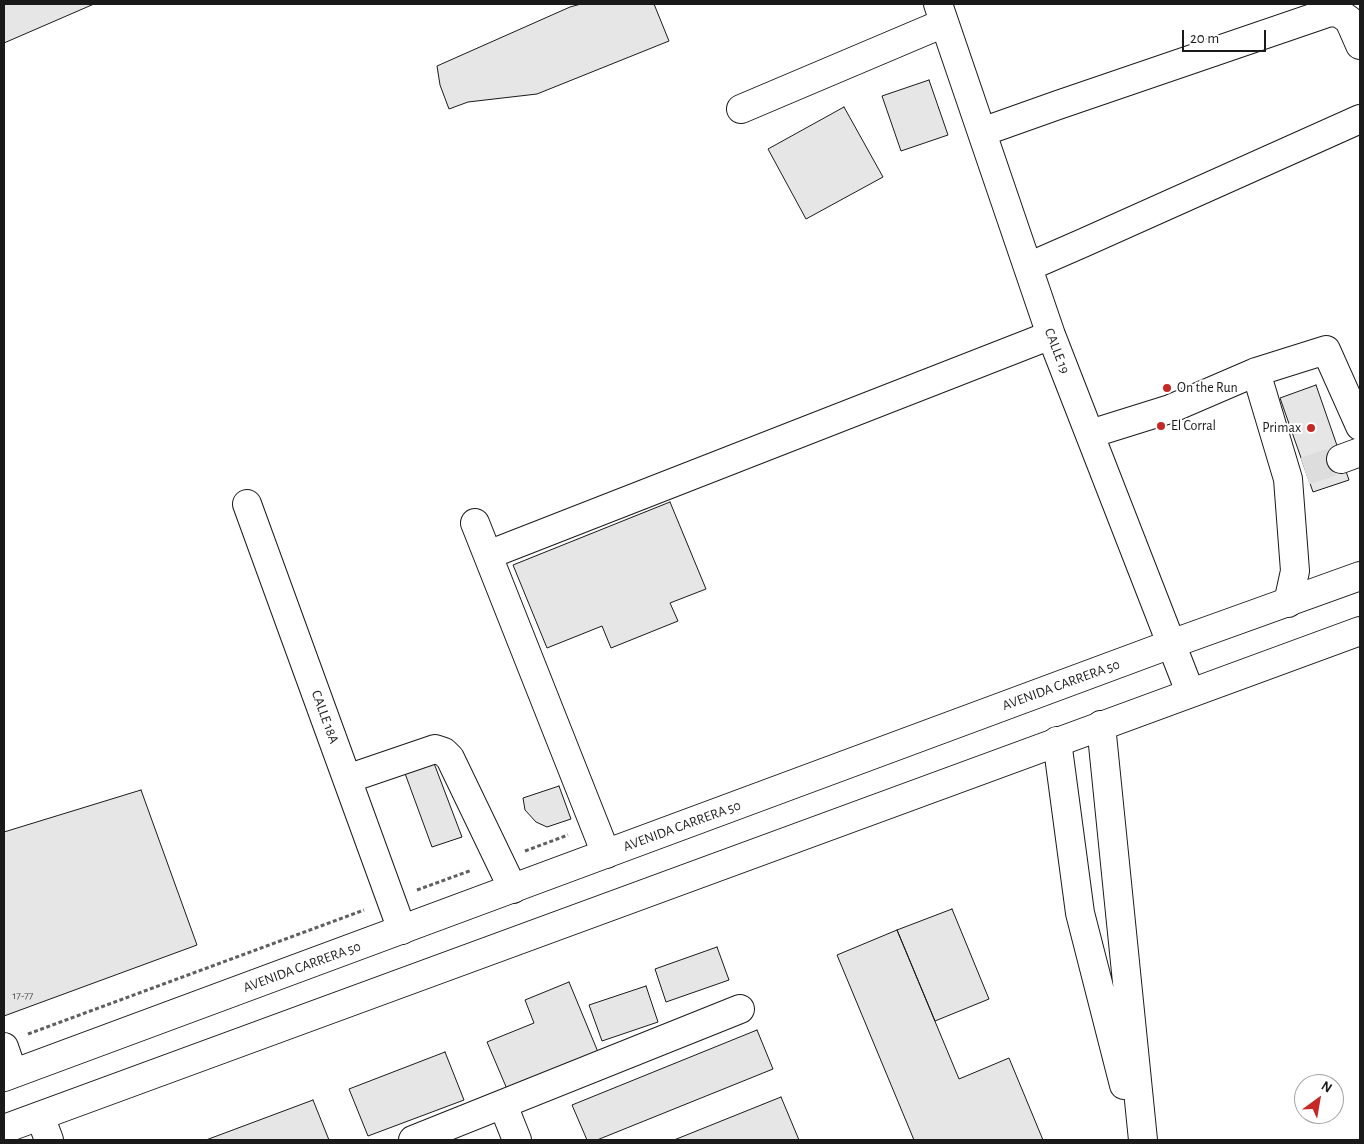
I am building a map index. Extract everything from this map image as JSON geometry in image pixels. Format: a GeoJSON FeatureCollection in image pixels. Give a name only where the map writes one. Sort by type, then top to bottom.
{"type":"FeatureCollection","features":[{"type":"Feature","properties":{"kind":"main road"},"geometry":{"type":"LineString","coordinates":[[982,132],[1067,101],[1330,12],[1339,13],[1349,20],[1360,45]]}},
{"type":"Feature","properties":{"kind":"main road"},"geometry":{"type":"LineString","coordinates":[[741,110],[941,14]]}},
{"type":"Feature","properties":{"kind":"main road","name":"CALLE 19"},"geometry":{"type":"LineString","coordinates":[[941,14],[1050,335],[1190,692]]}},
{"type":"Feature","properties":{"kind":"main road"},"geometry":{"type":"LineString","coordinates":[[1028,267],[1360,119]]}},
{"type":"Feature","properties":{"kind":"main road"},"geometry":{"type":"LineString","coordinates":[[488,555],[1050,335]]}},
{"type":"Feature","properties":{"kind":"main road"},"geometry":{"type":"LineString","coordinates":[[1090,434],[1170,409],[1256,372],[1326,350],[1360,426]]}},
{"type":"Feature","properties":{"kind":"main road"},"geometry":{"type":"LineString","coordinates":[[1256,372],[1297,475],[1295,571],[1288,603]]}},
{"type":"Feature","properties":{"kind":"main road","name":"CALLE 18A"},"geometry":{"type":"LineString","coordinates":[[247,504],[402,930]]}},
{"type":"Feature","properties":{"kind":"main road"},"geometry":{"type":"LineString","coordinates":[[475,523],[606,854]]}},
{"type":"Feature","properties":{"kind":"main road","name":"AVENIDA CARRERA 50"},"geometry":{"type":"LineString","coordinates":[[8,1075],[1171,644],[1360,576]]}},
{"type":"Feature","properties":{"kind":"main road"},"geometry":{"type":"LineString","coordinates":[[7,1132],[44,1128],[1057,741],[1360,631]]}},
{"type":"Feature","properties":{"kind":"main road"},"geometry":{"type":"LineString","coordinates":[[1101,726],[1143,1140]]}},
{"type":"Feature","properties":{"kind":"main road"},"geometry":{"type":"LineString","coordinates":[[1057,741],[1080,913],[1137,1140]]}},
{"type":"Feature","properties":{"kind":"main road"},"geometry":{"type":"LineString","coordinates":[[347,780],[435,749],[444,752],[450,758],[513,888]]}},
{"type":"Feature","properties":{"kind":"main road"},"geometry":{"type":"LineString","coordinates":[[413,1140],[740,1009]]}},
{"type":"Feature","properties":{"kind":"main road"},"geometry":{"type":"LineString","coordinates":[[4,1047],[8,1075]]}},
{"type":"Feature","properties":{"kind":"main road"},"geometry":{"type":"LineString","coordinates":[[503,1105],[517,1140]]}},
{"type":"Feature","properties":{"kind":"building"},"geometry":{"type":"Polygon","coordinates":[[[4,4],[94,4],[4,43],[4,4]]]}},
{"type":"Feature","properties":{"kind":"building"},"geometry":{"type":"Polygon","coordinates":[[[581,4],[654,4],[669,41],[537,94],[468,102],[449,109],[440,85],[437,66],[570,7],[581,4]]]}},
{"type":"Feature","properties":{"kind":"building"},"geometry":{"type":"Polygon","coordinates":[[[929,80],[948,135],[901,151],[882,96],[929,80]]]}},
{"type":"Feature","properties":{"kind":"building"},"geometry":{"type":"Polygon","coordinates":[[[844,107],[883,177],[806,219],[768,149],[844,107]]]}},
{"type":"Feature","properties":{"kind":"building","name":"Primax"},"geometry":{"type":"Polygon","coordinates":[[[1316,385],[1349,480],[1313,492],[1280,398],[1316,385]]]}},
{"type":"Feature","properties":{"kind":"building"},"geometry":{"type":"Polygon","coordinates":[[[670,502],[706,589],[670,603],[678,621],[611,648],[602,626],[547,648],[513,565],[670,502]]]}},
{"type":"Feature","properties":{"kind":"building"},"geometry":{"type":"Polygon","coordinates":[[[432,758],[462,837],[432,847],[403,768],[432,758]]]}},
{"type":"Feature","properties":{"kind":"building"},"geometry":{"type":"Polygon","coordinates":[[[559,786],[571,819],[547,827],[536,822],[525,810],[523,798],[559,786]]]}},
{"type":"Feature","properties":{"kind":"building"},"geometry":{"type":"Polygon","coordinates":[[[141,790],[197,945],[4,1016],[4,832],[141,790]]]}},
{"type":"Feature","properties":{"kind":"building"},"geometry":{"type":"Polygon","coordinates":[[[952,909],[989,999],[935,1021],[897,930],[952,909]]]}},
{"type":"Feature","properties":{"kind":"building"},"geometry":{"type":"Polygon","coordinates":[[[897,930],[959,1079],[1009,1058],[1043,1140],[914,1140],[837,955],[897,930]]]}},
{"type":"Feature","properties":{"kind":"building"},"geometry":{"type":"Polygon","coordinates":[[[717,947],[729,980],[666,1002],[655,969],[717,947]]]}},
{"type":"Feature","properties":{"kind":"building"},"geometry":{"type":"Polygon","coordinates":[[[569,982],[598,1052],[507,1089],[487,1042],[534,1023],[525,1000],[569,982]]]}},
{"type":"Feature","properties":{"kind":"building"},"geometry":{"type":"Polygon","coordinates":[[[646,986],[658,1022],[602,1041],[589,1005],[646,986]]]}},
{"type":"Feature","properties":{"kind":"building"},"geometry":{"type":"Polygon","coordinates":[[[757,1030],[773,1069],[597,1140],[587,1140],[572,1105],[757,1030]]]}},
{"type":"Feature","properties":{"kind":"building"},"geometry":{"type":"Polygon","coordinates":[[[445,1052],[464,1100],[368,1136],[349,1089],[445,1052]]]}},
{"type":"Feature","properties":{"kind":"building"},"geometry":{"type":"Polygon","coordinates":[[[781,1097],[799,1140],[674,1140],[781,1097]]]}},
{"type":"Feature","properties":{"kind":"building"},"geometry":{"type":"Polygon","coordinates":[[[313,1100],[329,1140],[206,1140],[313,1100]]]}},
{"type":"Feature","properties":{"kind":"tunnel"},"geometry":{"type":"LineString","coordinates":[[1305,471],[1341,459]]}},
{"type":"Feature","properties":{"kind":"place","name":"On the Run"},"geometry":{"type":"Point","coordinates":[1167,388]}},
{"type":"Feature","properties":{"kind":"place","name":"El Corral"},"geometry":{"type":"Point","coordinates":[1161,426]}},
{"type":"Feature","properties":{"kind":"place","name":"Primax"},"geometry":{"type":"Point","coordinates":[1311,428]}}]}
